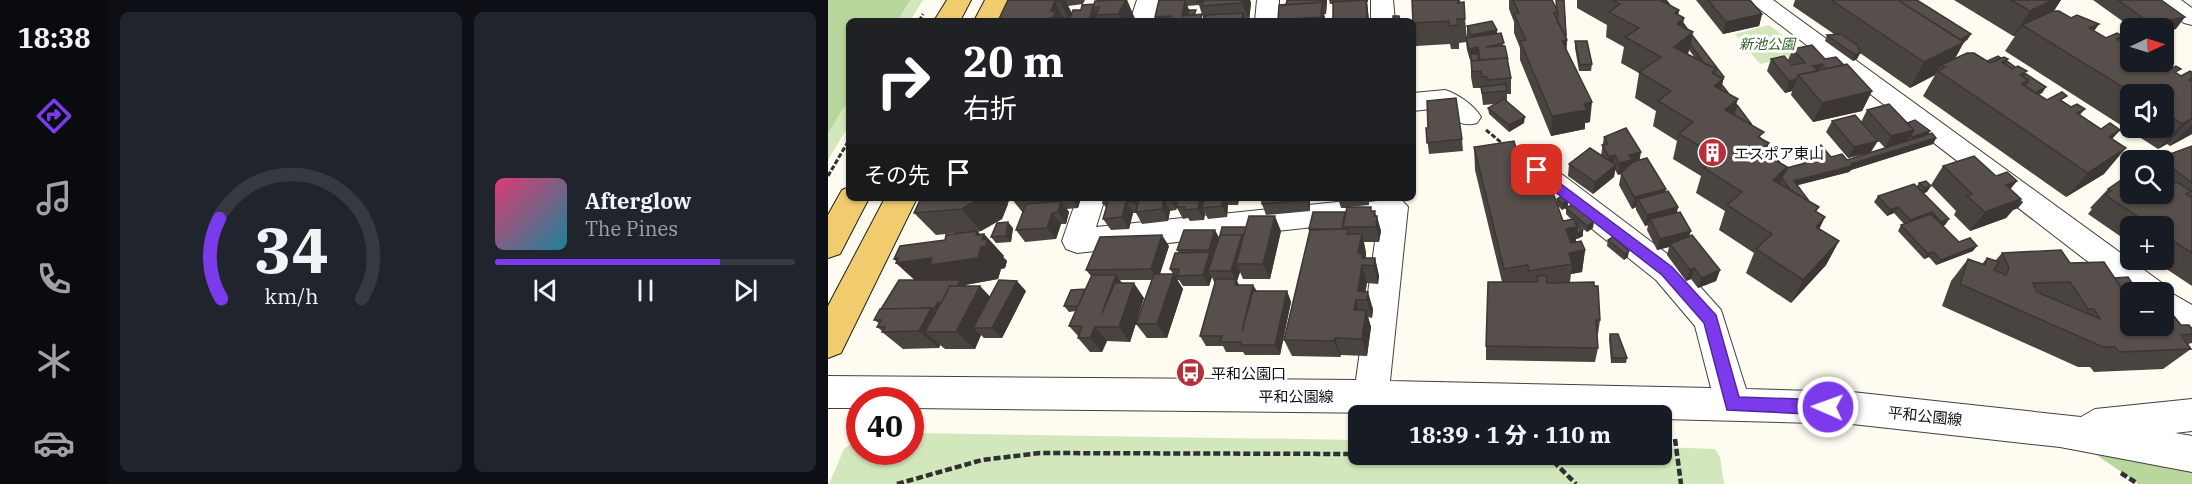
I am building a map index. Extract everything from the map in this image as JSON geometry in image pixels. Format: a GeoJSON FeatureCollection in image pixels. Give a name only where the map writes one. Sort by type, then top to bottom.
{"type":"FeatureCollection","features":[{"type":"Feature","properties":{"kind":"main road"},"geometry":{"type":"LineString","coordinates":[[949,18],[959,0]]}},
{"type":"Feature","properties":{"kind":"main road"},"geometry":{"type":"LineString","coordinates":[[988,18],[997,0]]}},
{"type":"Feature","properties":{"kind":"main road"},"geometry":{"type":"LineString","coordinates":[[828,245],[851,201]]}},
{"type":"Feature","properties":{"kind":"main road"},"geometry":{"type":"LineString","coordinates":[[828,342],[899,201]]}},
{"type":"Feature","properties":{"kind":"street"},"geometry":{"type":"LineString","coordinates":[[1143,18],[1148,0]]}},
{"type":"Feature","properties":{"kind":"street"},"geometry":{"type":"LineString","coordinates":[[1267,18],[1269,0]]}},
{"type":"Feature","properties":{"kind":"street"},"geometry":{"type":"LineString","coordinates":[[1382,0],[1383,18]]}},
{"type":"Feature","properties":{"kind":"street"},"geometry":{"type":"LineString","coordinates":[[1759,0],[2138,282]]}},
{"type":"Feature","properties":{"kind":"street"},"geometry":{"type":"LineString","coordinates":[[2166,0],[2192,18]]}},
{"type":"Feature","properties":{"kind":"street"},"geometry":{"type":"LineString","coordinates":[[1416,102],[1445,99],[1468,117]]}},
{"type":"Feature","properties":{"kind":"street"},"geometry":{"type":"LineString","coordinates":[[1537,170],[1667,271],[1710,320],[1733,405]]}},
{"type":"Feature","properties":{"kind":"street"},"geometry":{"type":"LineString","coordinates":[[1090,201],[1077,241],[1248,210],[1394,203],[1371,396]]}},
{"type":"Feature","properties":{"kind":"street"},"geometry":{"type":"LineString","coordinates":[[2174,310],[2192,323]]}},
{"type":"Feature","properties":{"kind":"street","name":"平和公園線"},"geometry":{"type":"LineString","coordinates":[[828,392],[1371,396],[1852,408],[2060,430],[2192,454]]}},
{"type":"Feature","properties":{"kind":"street"},"geometry":{"type":"LineString","coordinates":[[2060,430],[2192,415]]}},
{"type":"Feature","properties":{"kind":"path"},"geometry":{"type":"LineString","coordinates":[[1468,117],[1537,170]]}},
{"type":"Feature","properties":{"kind":"path"},"geometry":{"type":"LineString","coordinates":[[828,176],[846,145]]}},
{"type":"Feature","properties":{"kind":"path"},"geometry":{"type":"LineString","coordinates":[[1675,439],[1681,484]]}},
{"type":"Feature","properties":{"kind":"path"},"geometry":{"type":"LineString","coordinates":[[897,484],[982,460],[1040,453],[1348,454]]}},
{"type":"Feature","properties":{"kind":"path"},"geometry":{"type":"LineString","coordinates":[[1557,465],[1576,484]]}},
{"type":"Feature","properties":{"kind":"green space"},"geometry":{"type":"Polygon","coordinates":[[[828,0],[923,0],[912,18],[846,18],[846,130],[828,160],[828,0]]]}},
{"type":"Feature","properties":{"kind":"green space"},"geometry":{"type":"Polygon","coordinates":[[[828,0],[910,0],[899,18],[846,18],[846,104],[828,133],[828,0]]]}},
{"type":"Feature","properties":{"kind":"green space","name":"新池公園"},"geometry":{"type":"Polygon","coordinates":[[[1769,25],[1808,53],[1760,64],[1735,34],[1769,25]]]}},
{"type":"Feature","properties":{"kind":"green space"},"geometry":{"type":"Polygon","coordinates":[[[2060,430],[2192,457],[2192,484],[2139,484],[2060,430]]]}},
{"type":"Feature","properties":{"kind":"green space"},"geometry":{"type":"Polygon","coordinates":[[[924,433],[1348,440],[1348,465],[1672,465],[1672,447],[1715,449],[1720,457],[1724,484],[829,484],[846,447],[846,465],[924,465],[924,433]]]}},
{"type":"Feature","properties":{"kind":"building"},"geometry":{"type":"Polygon","coordinates":[[[1008,0],[1059,0],[1055,1],[1051,11],[1056,11],[1053,18],[999,18],[1008,0]]]}},
{"type":"Feature","properties":{"kind":"building"},"geometry":{"type":"Polygon","coordinates":[[[1126,0],[1118,14],[1096,15],[1099,7],[1093,8],[1095,1],[1126,0]]]}},
{"type":"Feature","properties":{"kind":"building"},"geometry":{"type":"Polygon","coordinates":[[[1159,0],[1185,0],[1182,16],[1202,14],[1201,18],[1155,17],[1159,0]]]}},
{"type":"Feature","properties":{"kind":"building"},"geometry":{"type":"Polygon","coordinates":[[[1198,0],[1243,0],[1242,3],[1202,6],[1203,1],[1198,2],[1198,0]]]}},
{"type":"Feature","properties":{"kind":"building"},"geometry":{"type":"Polygon","coordinates":[[[1287,0],[1324,0],[1323,2],[1286,5],[1287,0]]]}},
{"type":"Feature","properties":{"kind":"building"},"geometry":{"type":"Polygon","coordinates":[[[1366,0],[1367,18],[1333,18],[1333,2],[1366,0]]]}},
{"type":"Feature","properties":{"kind":"building"},"geometry":{"type":"Polygon","coordinates":[[[1412,0],[1464,2],[1465,19],[1457,19],[1458,25],[1449,26],[1449,21],[1416,23],[1416,18],[1413,18],[1412,0]]]}},
{"type":"Feature","properties":{"kind":"building"},"geometry":{"type":"Polygon","coordinates":[[[1513,0],[1552,0],[1558,12],[1554,13],[1567,40],[1562,41],[1592,102],[1584,104],[1587,110],[1552,116],[1520,41],[1526,40],[1514,14],[1519,13],[1513,0]]]}},
{"type":"Feature","properties":{"kind":"building"},"geometry":{"type":"Polygon","coordinates":[[[1556,0],[1564,0],[1566,35],[1557,21],[1556,0]]]}},
{"type":"Feature","properties":{"kind":"building"},"geometry":{"type":"Polygon","coordinates":[[[1612,0],[1660,0],[1679,10],[1675,13],[1684,18],[1677,24],[1693,32],[1674,47],[1716,69],[1712,73],[1723,79],[1714,86],[1738,99],[1725,110],[1764,132],[1758,137],[1769,143],[1760,151],[1787,167],[1773,180],[1819,207],[1815,211],[1825,217],[1816,227],[1839,241],[1803,280],[1756,249],[1772,234],[1727,205],[1742,192],[1704,168],[1717,156],[1679,134],[1693,122],[1658,101],[1671,91],[1639,72],[1661,57],[1625,37],[1639,28],[1609,12],[1620,4],[1612,0]]]}},
{"type":"Feature","properties":{"kind":"building"},"geometry":{"type":"Polygon","coordinates":[[[1708,0],[1750,0],[1762,14],[1726,22],[1708,0]]]}},
{"type":"Feature","properties":{"kind":"building"},"geometry":{"type":"Polygon","coordinates":[[[1831,0],[1898,0],[1964,42],[1924,62],[1831,0]]]}},
{"type":"Feature","properties":{"kind":"building"},"geometry":{"type":"Polygon","coordinates":[[[1898,0],[1917,0],[1971,34],[1960,40],[1898,0]]]}},
{"type":"Feature","properties":{"kind":"building"},"geometry":{"type":"Polygon","coordinates":[[[2011,0],[2052,0],[2030,11],[2011,0]]]}},
{"type":"Feature","properties":{"kind":"building"},"geometry":{"type":"Polygon","coordinates":[[[2118,0],[2161,0],[2185,17],[2174,19],[2143,18],[2118,0]]]}},
{"type":"Feature","properties":{"kind":"building"},"geometry":{"type":"Polygon","coordinates":[[[1322,2],[1321,17],[1278,18],[1279,5],[1322,2]]]}},
{"type":"Feature","properties":{"kind":"building"},"geometry":{"type":"Polygon","coordinates":[[[1094,4],[1090,18],[1070,18],[1073,10],[1081,10],[1082,5],[1094,4]]]}},
{"type":"Feature","properties":{"kind":"building"},"geometry":{"type":"Polygon","coordinates":[[[1189,10],[1196,10],[1194,15],[1188,15],[1189,10]]]}},
{"type":"Feature","properties":{"kind":"building"},"geometry":{"type":"Polygon","coordinates":[[[2053,11],[2059,11],[2071,18],[2077,15],[2099,24],[2089,28],[2106,38],[2117,33],[2120,34],[2117,39],[2120,41],[2120,72],[2174,72],[2176,66],[2181,69],[2175,72],[2181,76],[2192,72],[2192,78],[2189,80],[2192,82],[2192,119],[2182,124],[2174,119],[2174,84],[2120,85],[2022,25],[2053,11]]]}},
{"type":"Feature","properties":{"kind":"building"},"geometry":{"type":"Polygon","coordinates":[[[1243,13],[1242,18],[1205,18],[1206,15],[1243,13]]]}},
{"type":"Feature","properties":{"kind":"building"},"geometry":{"type":"Polygon","coordinates":[[[1492,21],[1497,30],[1471,35],[1467,26],[1492,21]]]}},
{"type":"Feature","properties":{"kind":"building"},"geometry":{"type":"Polygon","coordinates":[[[1501,33],[1504,43],[1486,47],[1505,46],[1508,60],[1507,58],[1480,60],[1478,47],[1469,49],[1466,38],[1501,33]]]}},
{"type":"Feature","properties":{"kind":"building"},"geometry":{"type":"Polygon","coordinates":[[[1841,34],[1858,46],[1860,53],[1855,55],[1827,35],[1841,34]]]}},
{"type":"Feature","properties":{"kind":"building"},"geometry":{"type":"Polygon","coordinates":[[[1692,35],[1724,77],[1715,74],[1716,69],[1705,64],[1690,44],[1692,35]]]}},
{"type":"Feature","properties":{"kind":"building"},"geometry":{"type":"Polygon","coordinates":[[[1575,41],[1587,41],[1592,64],[1580,65],[1575,41]]]}},
{"type":"Feature","properties":{"kind":"building"},"geometry":{"type":"Polygon","coordinates":[[[1812,45],[1825,59],[1836,57],[1844,65],[1826,69],[1822,64],[1813,66],[1818,71],[1798,75],[1797,79],[1789,81],[1771,59],[1784,56],[1792,65],[1805,63],[1793,49],[1812,45]]]}},
{"type":"Feature","properties":{"kind":"building"},"geometry":{"type":"Polygon","coordinates":[[[1967,53],[1974,53],[1990,63],[2004,57],[2008,59],[2002,62],[2012,69],[2018,66],[2027,71],[2020,75],[2029,80],[2022,84],[2047,100],[2062,92],[2067,96],[2060,100],[2071,107],[2077,104],[2085,109],[2077,113],[2101,129],[2110,123],[2120,130],[2109,137],[2126,148],[2088,173],[1938,71],[1945,67],[1941,65],[1967,53]]]}},
{"type":"Feature","properties":{"kind":"building"},"geometry":{"type":"Polygon","coordinates":[[[1470,54],[1478,54],[1479,60],[1472,61],[1470,54]]]}},
{"type":"Feature","properties":{"kind":"building"},"geometry":{"type":"Polygon","coordinates":[[[1998,56],[2001,58],[1990,63],[1987,61],[1998,56]]]}},
{"type":"Feature","properties":{"kind":"building"},"geometry":{"type":"Polygon","coordinates":[[[1507,58],[1511,78],[1487,80],[1487,77],[1482,77],[1481,71],[1472,72],[1471,61],[1507,58]]]}},
{"type":"Feature","properties":{"kind":"building"},"geometry":{"type":"Polygon","coordinates":[[[2007,61],[2015,67],[2012,69],[2005,64],[2007,61]]]}},
{"type":"Feature","properties":{"kind":"building"},"geometry":{"type":"Polygon","coordinates":[[[1847,64],[1872,91],[1822,103],[1798,75],[1847,64]]]}},
{"type":"Feature","properties":{"kind":"building"},"geometry":{"type":"Polygon","coordinates":[[[2026,74],[2046,87],[2035,93],[2025,86],[2029,80],[2023,77],[2026,74]]]}},
{"type":"Feature","properties":{"kind":"building"},"geometry":{"type":"Polygon","coordinates":[[[1506,84],[1507,91],[1482,93],[1481,87],[1506,84]]]}},
{"type":"Feature","properties":{"kind":"building"},"geometry":{"type":"Polygon","coordinates":[[[1722,85],[1729,94],[1720,89],[1722,85]]]}},
{"type":"Feature","properties":{"kind":"building"},"geometry":{"type":"Polygon","coordinates":[[[1456,98],[1462,139],[1427,143],[1427,101],[1456,98]]]}},
{"type":"Feature","properties":{"kind":"building"},"geometry":{"type":"Polygon","coordinates":[[[1504,99],[1525,117],[1509,125],[1488,108],[1504,99]]]}},
{"type":"Feature","properties":{"kind":"building"},"geometry":{"type":"Polygon","coordinates":[[[1889,104],[1914,130],[1891,136],[1867,110],[1889,104]]]}},
{"type":"Feature","properties":{"kind":"building"},"geometry":{"type":"Polygon","coordinates":[[[1737,105],[1752,125],[1736,116],[1734,113],[1737,105]]]}},
{"type":"Feature","properties":{"kind":"building"},"geometry":{"type":"Polygon","coordinates":[[[1855,115],[1878,141],[1854,147],[1832,121],[1855,115]]]}},
{"type":"Feature","properties":{"kind":"building"},"geometry":{"type":"Polygon","coordinates":[[[1915,120],[1930,131],[1912,137],[1914,130],[1907,123],[1915,120]]]}},
{"type":"Feature","properties":{"kind":"building"},"geometry":{"type":"Polygon","coordinates":[[[1626,128],[1641,152],[1629,155],[1632,160],[1619,163],[1615,155],[1609,157],[1602,145],[1608,144],[1604,137],[1626,128]]]}},
{"type":"Feature","properties":{"kind":"building"},"geometry":{"type":"Polygon","coordinates":[[[1932,133],[1936,138],[1851,164],[1852,166],[1794,181],[1809,201],[1791,191],[1782,178],[1787,168],[1809,162],[1800,151],[1821,145],[1831,157],[1842,154],[1847,160],[1932,133]]]}},
{"type":"Feature","properties":{"kind":"building"},"geometry":{"type":"Polygon","coordinates":[[[1514,141],[1516,148],[1521,147],[1522,153],[1529,152],[1530,157],[1536,157],[1542,162],[1563,221],[1574,219],[1577,227],[1566,229],[1571,243],[1581,241],[1585,250],[1569,253],[1572,264],[1529,271],[1528,265],[1504,269],[1474,147],[1514,141]]]}},
{"type":"Feature","properties":{"kind":"building"},"geometry":{"type":"Polygon","coordinates":[[[1768,146],[1780,163],[1765,154],[1768,146]]]}},
{"type":"Feature","properties":{"kind":"building"},"geometry":{"type":"Polygon","coordinates":[[[2192,146],[2192,183],[2174,169],[2174,153],[2192,146]]]}},
{"type":"Feature","properties":{"kind":"building"},"geometry":{"type":"Polygon","coordinates":[[[1590,148],[1616,165],[1595,182],[1569,164],[1590,148]]]}},
{"type":"Feature","properties":{"kind":"building"},"geometry":{"type":"Polygon","coordinates":[[[1974,156],[1996,176],[2007,172],[2017,181],[2006,185],[2021,199],[1985,212],[1967,196],[1972,194],[1943,166],[1974,156]]]}},
{"type":"Feature","properties":{"kind":"building"},"geometry":{"type":"Polygon","coordinates":[[[1647,158],[1666,189],[1634,197],[1621,173],[1633,162],[1647,158]]]}},
{"type":"Feature","properties":{"kind":"building"},"geometry":{"type":"Polygon","coordinates":[[[1926,181],[1931,186],[1924,188],[1919,183],[1926,181]]]}},
{"type":"Feature","properties":{"kind":"building"},"geometry":{"type":"Polygon","coordinates":[[[2120,181],[2120,204],[2174,204],[2174,184],[2177,182],[2191,191],[2186,194],[2192,198],[2192,253],[2174,241],[2174,216],[2137,216],[2105,195],[2111,191],[2108,189],[2120,181]]]}},
{"type":"Feature","properties":{"kind":"building"},"geometry":{"type":"Polygon","coordinates":[[[1914,184],[1949,219],[1941,222],[1932,212],[1910,220],[1898,207],[1890,210],[1878,196],[1914,184]]]}},
{"type":"Feature","properties":{"kind":"building"},"geometry":{"type":"Polygon","coordinates":[[[1668,191],[1678,207],[1647,215],[1638,199],[1668,191]]]}},
{"type":"Feature","properties":{"kind":"building"},"geometry":{"type":"Polygon","coordinates":[[[1563,195],[1568,200],[1562,204],[1557,199],[1563,195]]]}},
{"type":"Feature","properties":{"kind":"building"},"geometry":{"type":"Polygon","coordinates":[[[920,201],[976,201],[961,209],[914,213],[920,201]]]}},
{"type":"Feature","properties":{"kind":"building"},"geometry":{"type":"Polygon","coordinates":[[[1061,201],[1058,212],[1052,213],[1047,228],[1016,230],[1026,204],[1061,201]]]}},
{"type":"Feature","properties":{"kind":"building"},"geometry":{"type":"Polygon","coordinates":[[[1103,201],[1133,201],[1126,202],[1122,217],[1103,219],[1108,202],[1103,203],[1103,201]]]}},
{"type":"Feature","properties":{"kind":"building"},"geometry":{"type":"Polygon","coordinates":[[[1138,201],[1164,201],[1162,209],[1136,212],[1138,201]]]}},
{"type":"Feature","properties":{"kind":"building"},"geometry":{"type":"Polygon","coordinates":[[[1178,201],[1199,201],[1198,209],[1184,210],[1185,207],[1177,207],[1178,201]]]}},
{"type":"Feature","properties":{"kind":"building"},"geometry":{"type":"Polygon","coordinates":[[[1203,201],[1223,201],[1222,206],[1202,208],[1203,201]]]}},
{"type":"Feature","properties":{"kind":"building"},"geometry":{"type":"Polygon","coordinates":[[[1262,201],[1295,201],[1262,204],[1262,201]]]}},
{"type":"Feature","properties":{"kind":"building"},"geometry":{"type":"Polygon","coordinates":[[[1573,204],[1594,222],[1587,226],[1566,208],[1573,204]]]}},
{"type":"Feature","properties":{"kind":"building"},"geometry":{"type":"Polygon","coordinates":[[[1347,207],[1371,207],[1371,211],[1375,211],[1374,216],[1377,216],[1376,227],[1343,227],[1347,207]]]}},
{"type":"Feature","properties":{"kind":"building"},"geometry":{"type":"Polygon","coordinates":[[[1313,212],[1345,212],[1342,229],[1309,229],[1313,212]]]}},
{"type":"Feature","properties":{"kind":"building"},"geometry":{"type":"Polygon","coordinates":[[[1680,212],[1691,231],[1660,239],[1650,219],[1680,212]]]}},
{"type":"Feature","properties":{"kind":"building"},"geometry":{"type":"Polygon","coordinates":[[[1931,214],[1959,242],[1970,238],[1977,246],[1941,260],[1933,252],[1928,254],[1901,225],[1931,214]]]}},
{"type":"Feature","properties":{"kind":"building"},"geometry":{"type":"Polygon","coordinates":[[[1249,216],[1275,216],[1263,264],[1236,264],[1249,216]]]}},
{"type":"Feature","properties":{"kind":"building"},"geometry":{"type":"Polygon","coordinates":[[[1008,222],[1006,236],[991,237],[997,223],[1008,222]]]}},
{"type":"Feature","properties":{"kind":"building"},"geometry":{"type":"Polygon","coordinates":[[[1576,223],[1583,230],[1577,234],[1577,227],[1576,223]]]}},
{"type":"Feature","properties":{"kind":"building"},"geometry":{"type":"Polygon","coordinates":[[[1222,227],[1246,227],[1243,237],[1242,235],[1220,235],[1222,227]]]}},
{"type":"Feature","properties":{"kind":"building"},"geometry":{"type":"Polygon","coordinates":[[[1348,229],[1347,234],[1362,234],[1358,253],[1362,254],[1362,258],[1375,258],[1374,266],[1362,265],[1358,291],[1368,292],[1367,300],[1356,300],[1354,310],[1366,310],[1362,339],[1284,340],[1310,230],[1348,229]]]}},
{"type":"Feature","properties":{"kind":"building"},"geometry":{"type":"Polygon","coordinates":[[[1184,230],[1215,230],[1209,250],[1177,250],[1184,230]]]}},
{"type":"Feature","properties":{"kind":"building"},"geometry":{"type":"Polygon","coordinates":[[[977,231],[976,235],[984,234],[982,240],[987,239],[986,246],[981,247],[978,258],[930,265],[932,258],[896,263],[898,258],[894,259],[900,246],[945,240],[946,235],[977,231]]]}},
{"type":"Feature","properties":{"kind":"building"},"geometry":{"type":"Polygon","coordinates":[[[1162,235],[1151,269],[1086,270],[1100,237],[1162,235]]]}},
{"type":"Feature","properties":{"kind":"building"},"geometry":{"type":"Polygon","coordinates":[[[1220,235],[1242,235],[1231,271],[1208,271],[1220,235]]]}},
{"type":"Feature","properties":{"kind":"building"},"geometry":{"type":"Polygon","coordinates":[[[1692,235],[1720,270],[1702,278],[1694,268],[1690,270],[1670,244],[1692,235]]]}},
{"type":"Feature","properties":{"kind":"building"},"geometry":{"type":"Polygon","coordinates":[[[1613,237],[1629,251],[1625,254],[1608,240],[1613,237]]]}},
{"type":"Feature","properties":{"kind":"building"},"geometry":{"type":"Polygon","coordinates":[[[2061,250],[2070,263],[2104,262],[2120,286],[2120,336],[2174,336],[2174,316],[2181,325],[2189,325],[2192,329],[2192,334],[2181,335],[2191,349],[2119,352],[2115,347],[2103,347],[1960,284],[1968,259],[1985,265],[1987,258],[1999,262],[1994,270],[2006,275],[2009,268],[2002,253],[2061,250]],[[2070,282],[2033,283],[2037,292],[2100,319],[2094,309],[2088,309],[2070,282]]]}},
{"type":"Feature","properties":{"kind":"building"},"geometry":{"type":"Polygon","coordinates":[[[1210,252],[1203,275],[1177,276],[1179,269],[1170,269],[1175,253],[1210,252]]]}},
{"type":"Feature","properties":{"kind":"building"},"geometry":{"type":"Polygon","coordinates":[[[1154,274],[1174,274],[1157,324],[1136,324],[1154,274]]]}},
{"type":"Feature","properties":{"kind":"building"},"geometry":{"type":"Polygon","coordinates":[[[1092,275],[1116,275],[1102,313],[1115,283],[1134,283],[1119,327],[1095,327],[1090,338],[1078,338],[1082,326],[1069,326],[1092,275]]]}},
{"type":"Feature","properties":{"kind":"building"},"geometry":{"type":"Polygon","coordinates":[[[1546,275],[1547,283],[1594,282],[1594,286],[1598,286],[1600,320],[1596,320],[1598,348],[1486,346],[1488,282],[1538,282],[1537,276],[1546,275]]]}},
{"type":"Feature","properties":{"kind":"building"},"geometry":{"type":"Polygon","coordinates":[[[2128,277],[2131,282],[2120,282],[2120,286],[2115,278],[2128,277]]]}},
{"type":"Feature","properties":{"kind":"building"},"geometry":{"type":"Polygon","coordinates":[[[1216,279],[1236,279],[1235,285],[1253,285],[1242,331],[1253,291],[1287,291],[1275,345],[1240,345],[1241,342],[1220,342],[1222,336],[1200,336],[1216,279]]]}},
{"type":"Feature","properties":{"kind":"building"},"geometry":{"type":"Polygon","coordinates":[[[899,280],[961,280],[957,286],[950,286],[941,303],[938,302],[934,309],[881,309],[899,280]]]}},
{"type":"Feature","properties":{"kind":"building"},"geometry":{"type":"Polygon","coordinates":[[[999,280],[1017,281],[992,328],[973,328],[999,280]]]}},
{"type":"Feature","properties":{"kind":"building"},"geometry":{"type":"Polygon","coordinates":[[[950,286],[980,286],[956,332],[925,332],[950,286]]]}},
{"type":"Feature","properties":{"kind":"building"},"geometry":{"type":"Polygon","coordinates":[[[1085,289],[1078,306],[1064,306],[1071,290],[1085,289]]]}},
{"type":"Feature","properties":{"kind":"building"},"geometry":{"type":"Polygon","coordinates":[[[931,308],[919,331],[882,332],[885,327],[877,327],[881,320],[874,320],[880,309],[931,308]]]}},
{"type":"Feature","properties":{"kind":"building"},"geometry":{"type":"Polygon","coordinates":[[[1610,334],[1618,334],[1627,358],[1612,358],[1610,334]]]}},
{"type":"Feature","properties":{"kind":"place","name":"エスポア東山"},"geometry":{"type":"Point","coordinates":[1713,153]}},
{"type":"Feature","properties":{"kind":"place","name":"平和公園口"},"geometry":{"type":"Point","coordinates":[1190,373]}},
{"type":"Feature","properties":{"kind":"route"},"geometry":{"type":"LineString","coordinates":[[1537,170],[1667,271],[1710,320],[1733,405],[1828,407]]}}]}
